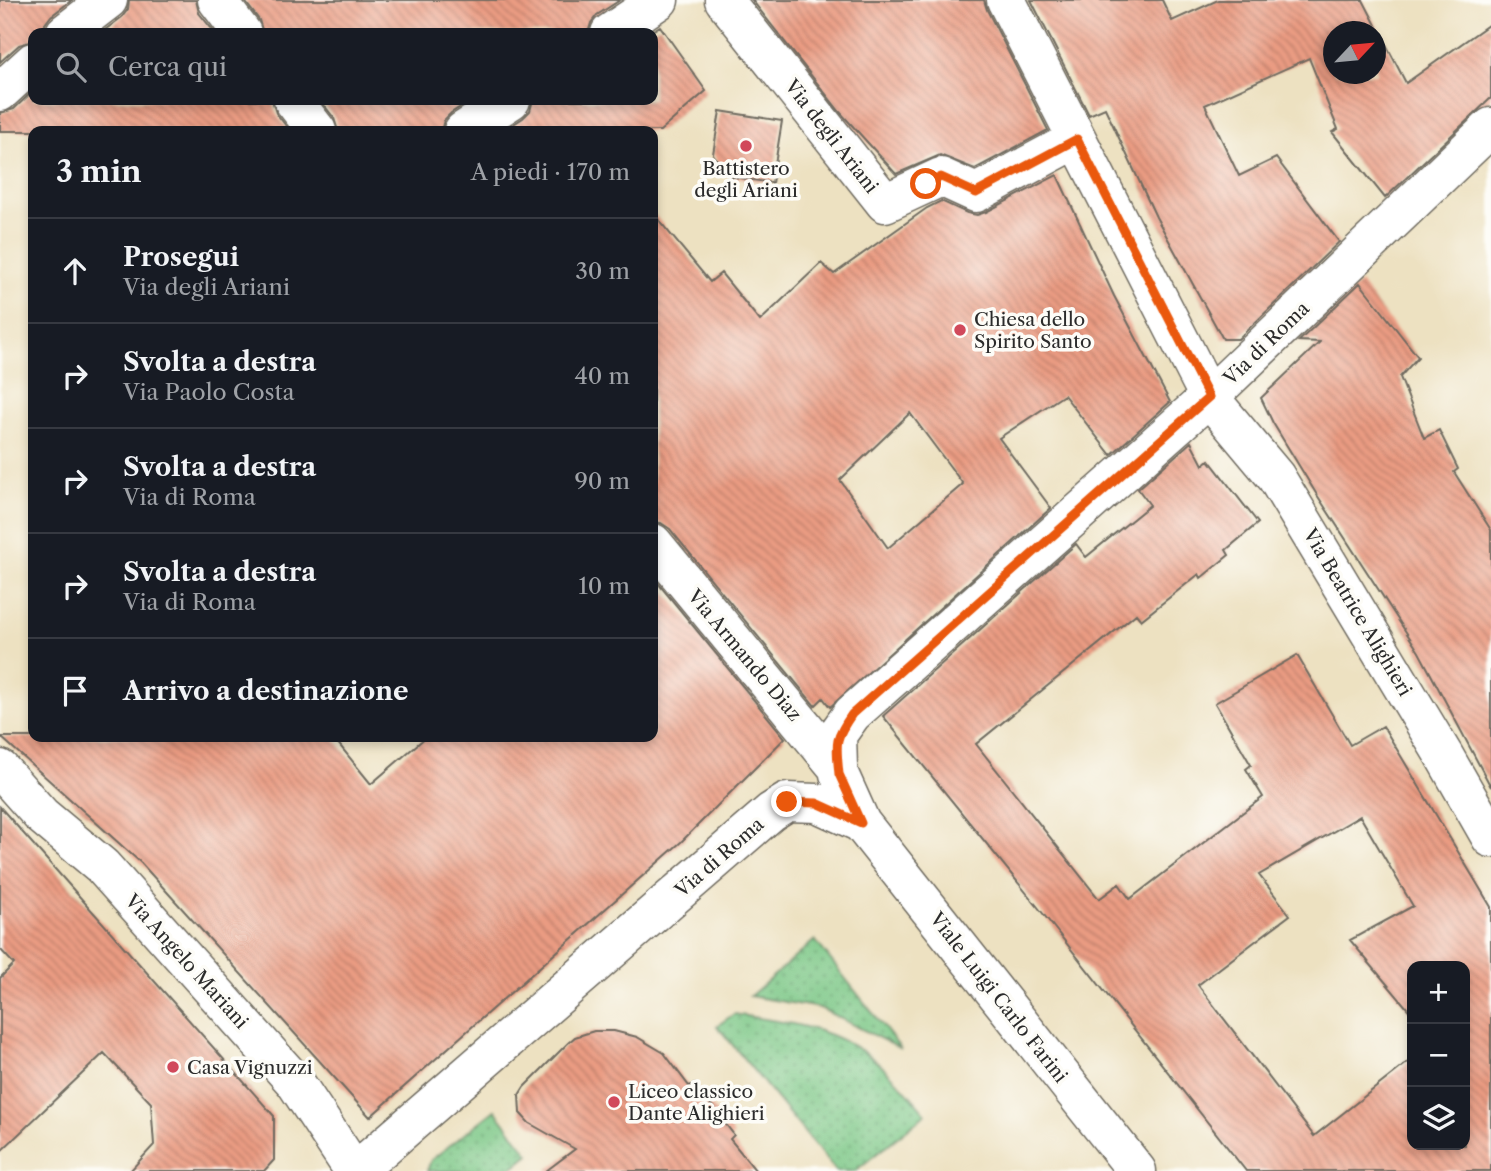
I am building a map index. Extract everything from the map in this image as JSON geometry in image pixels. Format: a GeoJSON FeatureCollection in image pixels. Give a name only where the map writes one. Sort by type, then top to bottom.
{"type":"FeatureCollection","features":[{"type":"Feature","properties":{"kind":"street"},"geometry":{"type":"LineString","coordinates":[[72,28],[108,0]]}},
{"type":"Feature","properties":{"kind":"street"},"geometry":{"type":"LineString","coordinates":[[217,0],[238,28]]}},
{"type":"Feature","properties":{"kind":"street"},"geometry":{"type":"LineString","coordinates":[[617,28],[659,0]]}},
{"type":"Feature","properties":{"kind":"street","name":"Via degli Ariani"},"geometry":{"type":"LineString","coordinates":[[724,0],[885,203],[941,177],[976,193],[1077,139]]}},
{"type":"Feature","properties":{"kind":"street","name":"Via Beatrice Alighieri"},"geometry":{"type":"LineString","coordinates":[[1006,0],[1209,397],[1276,477],[1491,838]]}},
{"type":"Feature","properties":{"kind":"street"},"geometry":{"type":"LineString","coordinates":[[0,92],[28,67]]}},
{"type":"Feature","properties":{"kind":"street"},"geometry":{"type":"LineString","coordinates":[[297,105],[313,126]]}},
{"type":"Feature","properties":{"kind":"street"},"geometry":{"type":"LineString","coordinates":[[471,126],[502,105]]}},
{"type":"Feature","properties":{"kind":"street","name":"Via di Roma"},"geometry":{"type":"LineString","coordinates":[[861,823],[838,768],[837,736],[852,714],[1209,397],[1491,127]]}},
{"type":"Feature","properties":{"kind":"street","name":"Via Armando Diaz"},"geometry":{"type":"LineString","coordinates":[[658,549],[838,768]]}},
{"type":"Feature","properties":{"kind":"street","name":"Via Angelo Mariani"},"geometry":{"type":"LineString","coordinates":[[0,769],[41,815],[103,866],[287,1072],[355,1171]]}},
{"type":"Feature","properties":{"kind":"street","name":"Via di Roma"},"geometry":{"type":"LineString","coordinates":[[355,1171],[771,812],[787,802],[817,803],[861,823]]}},
{"type":"Feature","properties":{"kind":"street","name":"Viale Luigi Carlo Farini"},"geometry":{"type":"LineString","coordinates":[[861,823],[1137,1171]]}},
{"type":"Feature","properties":{"kind":"green space"},"geometry":{"type":"Polygon","coordinates":[[[815,940],[901,1049],[820,1008],[750,996],[815,940]]]}},
{"type":"Feature","properties":{"kind":"green space"},"geometry":{"type":"Polygon","coordinates":[[[734,1014],[778,1021],[837,1037],[882,1066],[926,1114],[855,1171],[836,1171],[717,1026],[734,1014]]]}},
{"type":"Feature","properties":{"kind":"green space"},"geometry":{"type":"Polygon","coordinates":[[[495,1110],[529,1154],[508,1171],[427,1171],[431,1160],[495,1110]]]}},
{"type":"Feature","properties":{"kind":"building"},"geometry":{"type":"Polygon","coordinates":[[[0,0],[72,0],[51,16],[45,28],[28,28],[28,42],[19,45],[0,62],[0,0]]]}},
{"type":"Feature","properties":{"kind":"building"},"geometry":{"type":"Polygon","coordinates":[[[129,0],[196,0],[199,13],[211,28],[108,28],[128,9],[129,0]]]}},
{"type":"Feature","properties":{"kind":"building"},"geometry":{"type":"Polygon","coordinates":[[[244,0],[620,0],[597,15],[590,28],[261,28],[259,20],[244,0]]]}},
{"type":"Feature","properties":{"kind":"building"},"geometry":{"type":"Polygon","coordinates":[[[752,0],[984,0],[1048,130],[975,169],[940,155],[896,174],[840,112],[752,0]]]}},
{"type":"Feature","properties":{"kind":"building"},"geometry":{"type":"Polygon","coordinates":[[[1031,0],[1162,0],[1172,21],[1218,0],[1363,0],[1374,21],[1323,21],[1323,84],[1386,84],[1386,44],[1406,83],[1491,23],[1491,98],[1385,198],[1332,132],[1338,129],[1309,58],[1205,105],[1239,176],[1276,158],[1339,242],[1238,339],[1223,339],[1156,217],[1105,108],[1089,115],[1031,0]]]}},
{"type":"Feature","properties":{"kind":"building"},"geometry":{"type":"Polygon","coordinates":[[[660,26],[706,91],[660,131],[658,126],[511,126],[530,111],[532,105],[658,105],[657,28],[660,26]]]}},
{"type":"Feature","properties":{"kind":"building"},"geometry":{"type":"Polygon","coordinates":[[[28,96],[28,105],[274,105],[286,126],[28,126],[28,131],[0,131],[0,113],[14,109],[28,96]]]}},
{"type":"Feature","properties":{"kind":"building"},"geometry":{"type":"Polygon","coordinates":[[[324,105],[463,105],[444,120],[442,126],[336,126],[324,105]]]}},
{"type":"Feature","properties":{"kind":"building","name":"Battistero degli Ariani"},"geometry":{"type":"Polygon","coordinates":[[[720,111],[782,121],[772,183],[728,176],[713,154],[720,111]]]}},
{"type":"Feature","properties":{"kind":"building"},"geometry":{"type":"Polygon","coordinates":[[[1057,175],[1114,296],[1170,402],[1111,455],[1064,395],[999,438],[1051,508],[830,707],[823,698],[815,706],[670,529],[658,523],[658,219],[710,282],[721,273],[760,321],[821,263],[834,274],[927,208],[941,201],[977,215],[1057,175]],[[910,413],[840,480],[888,548],[963,484],[910,413]]]}},
{"type":"Feature","properties":{"kind":"building"},"geometry":{"type":"Polygon","coordinates":[[[1360,283],[1418,357],[1400,377],[1424,438],[1439,430],[1458,469],[1454,472],[1491,530],[1491,787],[1419,652],[1317,495],[1273,423],[1261,398],[1320,342],[1299,341],[1360,283]]]}},
{"type":"Feature","properties":{"kind":"building"},"geometry":{"type":"Polygon","coordinates":[[[1191,442],[1203,465],[1209,460],[1258,523],[1226,550],[1229,555],[1201,578],[1199,574],[1141,620],[1136,614],[976,744],[1099,899],[1119,884],[1130,899],[1263,797],[1246,769],[1251,765],[1215,703],[1297,655],[1350,745],[1383,726],[1491,907],[1491,1171],[1246,1171],[883,716],[1076,544],[1086,557],[1150,505],[1138,489],[1191,442]],[[1360,816],[1259,875],[1290,915],[1198,985],[1314,1136],[1407,1063],[1407,1150],[1470,1150],[1470,961],[1407,961],[1407,1008],[1350,940],[1413,906],[1360,816]]]}},
{"type":"Feature","properties":{"kind":"building"},"geometry":{"type":"Polygon","coordinates":[[[658,583],[785,738],[681,842],[370,1117],[141,863],[1,737],[28,737],[28,742],[337,742],[371,784],[420,742],[658,742],[658,583]]]}},
{"type":"Feature","properties":{"kind":"building"},"geometry":{"type":"Polygon","coordinates":[[[0,807],[274,1116],[274,1160],[264,1171],[130,1171],[154,1145],[151,1103],[104,1053],[0,1152],[0,978],[14,964],[0,949],[0,807]]]}},
{"type":"Feature","properties":{"kind":"building","name":"Liceo classico Dante Alighieri"},"geometry":{"type":"Polygon","coordinates":[[[594,1031],[614,1031],[637,1037],[664,1053],[689,1086],[695,1084],[734,1135],[730,1139],[756,1171],[546,1171],[575,1149],[529,1123],[520,1113],[519,1095],[575,1037],[594,1031]]]}},
{"type":"Feature","properties":{"kind":"place","name":"Battistero degli Ariani"},"geometry":{"type":"Point","coordinates":[746,146]}},
{"type":"Feature","properties":{"kind":"place","name":"Chiesa dello Spirito Santo"},"geometry":{"type":"Point","coordinates":[960,330]}},
{"type":"Feature","properties":{"kind":"place","name":"Casa Vignuzzi"},"geometry":{"type":"Point","coordinates":[173,1067]}},
{"type":"Feature","properties":{"kind":"place","name":"Liceo classico Dante Alighieri"},"geometry":{"type":"Point","coordinates":[614,1102]}},
{"type":"Feature","properties":{"kind":"route"},"geometry":{"type":"LineString","coordinates":[[787,802],[817,803],[861,823],[838,768],[837,736],[852,714],[1209,397],[1077,139],[976,193],[941,177],[926,184]]}}]}
